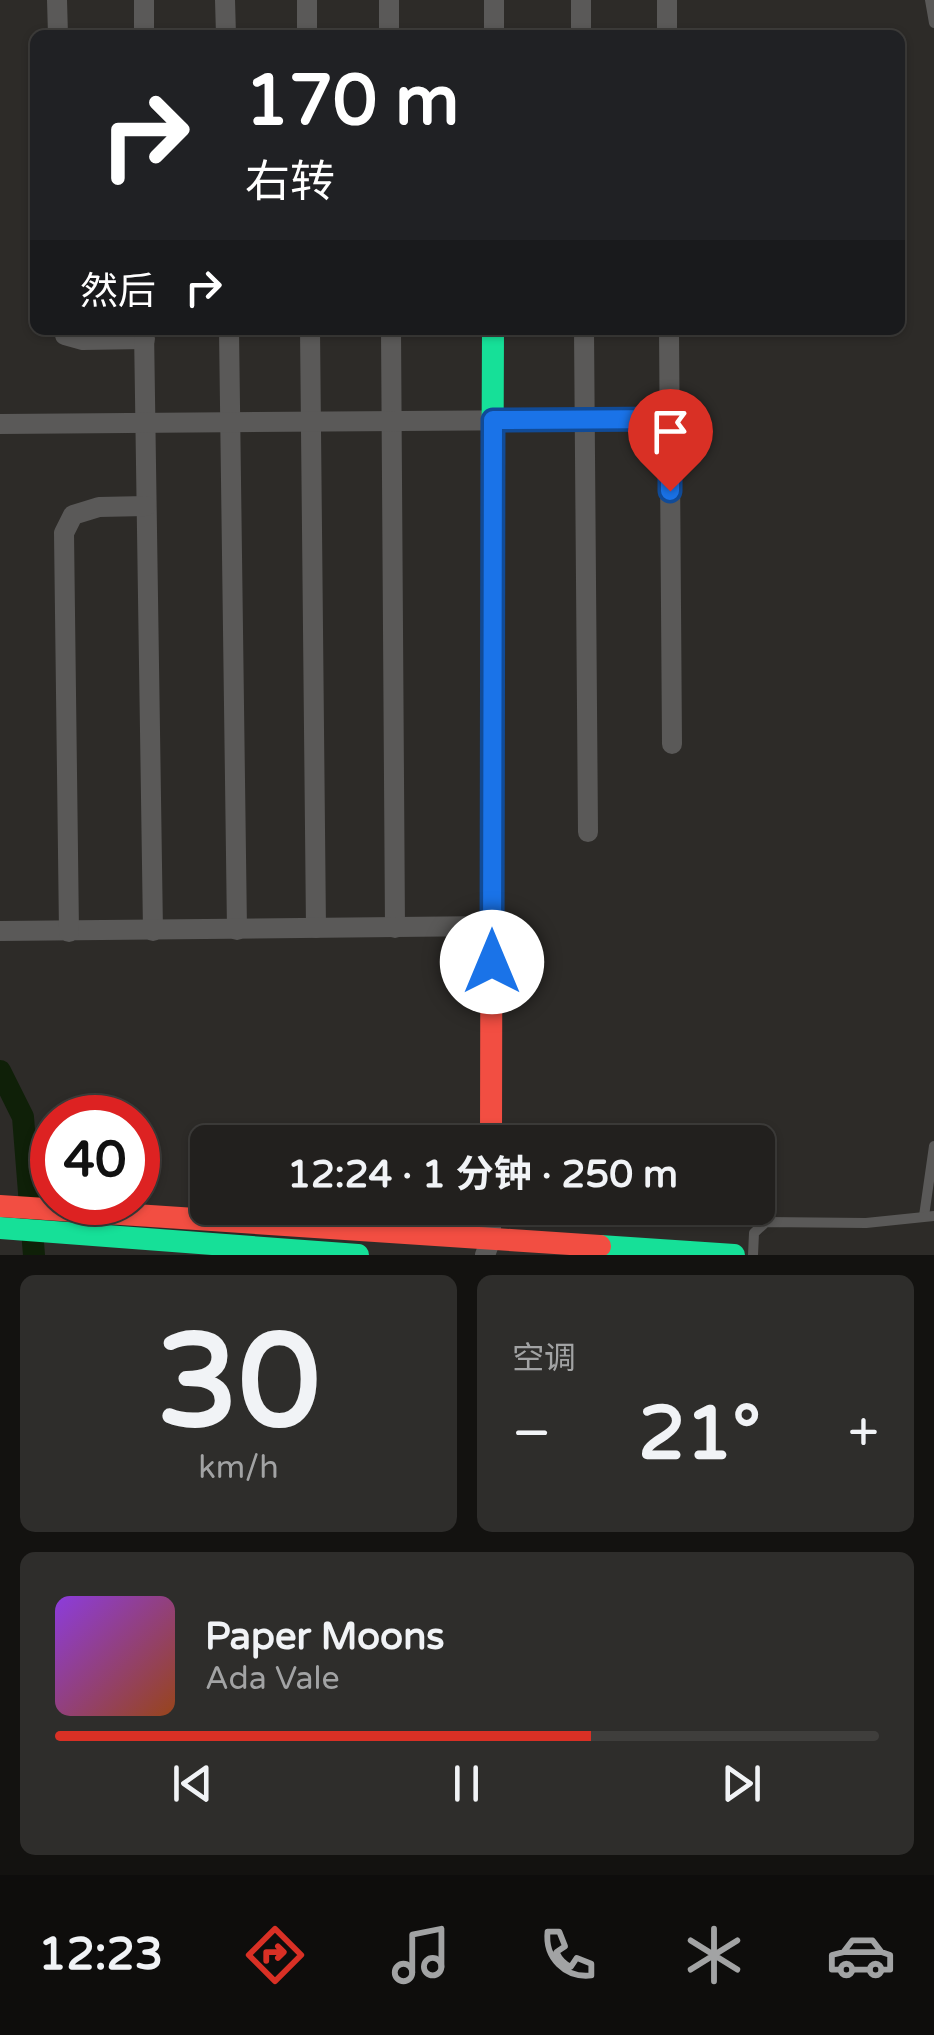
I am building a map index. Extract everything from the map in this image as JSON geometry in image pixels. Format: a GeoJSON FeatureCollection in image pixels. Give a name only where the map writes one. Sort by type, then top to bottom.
{"type":"FeatureCollection","features":[{"type":"Feature","properties":{"kind":"main road"},"geometry":{"type":"LineString","coordinates":[[492,1125],[493,335]]}},
{"type":"Feature","properties":{"kind":"main road"},"geometry":{"type":"LineString","coordinates":[[91,1225],[358,1255]]}},
{"type":"Feature","properties":{"kind":"main road"},"geometry":{"type":"LineString","coordinates":[[122,1225],[488,1247],[734,1255]]}},
{"type":"Feature","properties":{"kind":"street"},"geometry":{"type":"LineString","coordinates":[[57,0],[58,30]]}},
{"type":"Feature","properties":{"kind":"street"},"geometry":{"type":"LineString","coordinates":[[144,0],[144,30]]}},
{"type":"Feature","properties":{"kind":"street"},"geometry":{"type":"LineString","coordinates":[[225,0],[226,30]]}},
{"type":"Feature","properties":{"kind":"street"},"geometry":{"type":"LineString","coordinates":[[306,0],[307,30]]}},
{"type":"Feature","properties":{"kind":"street"},"geometry":{"type":"LineString","coordinates":[[389,0],[390,30]]}},
{"type":"Feature","properties":{"kind":"street"},"geometry":{"type":"LineString","coordinates":[[494,0],[494,30]]}},
{"type":"Feature","properties":{"kind":"street"},"geometry":{"type":"LineString","coordinates":[[581,0],[581,30]]}},
{"type":"Feature","properties":{"kind":"street"},"geometry":{"type":"LineString","coordinates":[[667,0],[667,30]]}},
{"type":"Feature","properties":{"kind":"street"},"geometry":{"type":"LineString","coordinates":[[65,335],[83,340],[134,335]]}},
{"type":"Feature","properties":{"kind":"street"},"geometry":{"type":"LineString","coordinates":[[144,335],[152,931]]}},
{"type":"Feature","properties":{"kind":"street"},"geometry":{"type":"LineString","coordinates":[[229,335],[237,930]]}},
{"type":"Feature","properties":{"kind":"street"},"geometry":{"type":"LineString","coordinates":[[310,335],[316,928]]}},
{"type":"Feature","properties":{"kind":"street"},"geometry":{"type":"LineString","coordinates":[[391,335],[395,928]]}},
{"type":"Feature","properties":{"kind":"street"},"geometry":{"type":"LineString","coordinates":[[584,335],[588,832]]}},
{"type":"Feature","properties":{"kind":"street"},"geometry":{"type":"LineString","coordinates":[[669,335],[672,744]]}},
{"type":"Feature","properties":{"kind":"street"},"geometry":{"type":"LineString","coordinates":[[0,424],[670,419]]}},
{"type":"Feature","properties":{"kind":"street"},"geometry":{"type":"LineString","coordinates":[[69,932],[64,533],[73,515],[100,507],[146,506]]}},
{"type":"Feature","properties":{"kind":"street"},"geometry":{"type":"LineString","coordinates":[[0,932],[492,926]]}},
{"type":"Feature","properties":{"kind":"lane"},"geometry":{"type":"LineString","coordinates":[[930,0],[934,23]]}},
{"type":"Feature","properties":{"kind":"lane"},"geometry":{"type":"LineString","coordinates":[[753,1255],[754,1233],[766,1222],[866,1223],[929,1216],[934,1146]]}},
{"type":"Feature","properties":{"kind":"waterway"},"geometry":{"type":"LineString","coordinates":[[0,1071],[23,1117],[34,1255]]}},
{"type":"Feature","properties":{"kind":"traffic: fast"},"geometry":{"type":"LineString","coordinates":[[492,591],[493,335]]}},
{"type":"Feature","properties":{"kind":"traffic: fast"},"geometry":{"type":"LineString","coordinates":[[0,1228],[358,1255]]}},
{"type":"Feature","properties":{"kind":"traffic: fast"},"geometry":{"type":"LineString","coordinates":[[600,1246],[734,1255]]}},
{"type":"Feature","properties":{"kind":"traffic: jam"},"geometry":{"type":"LineString","coordinates":[[491,1125],[492,591]]}},
{"type":"Feature","properties":{"kind":"traffic: jam"},"geometry":{"type":"LineString","coordinates":[[0,1206],[600,1246]]}},
{"type":"Feature","properties":{"kind":"route"},"geometry":{"type":"LineString","coordinates":[[492,962],[493,420],[670,419],[670,491]]}}]}
